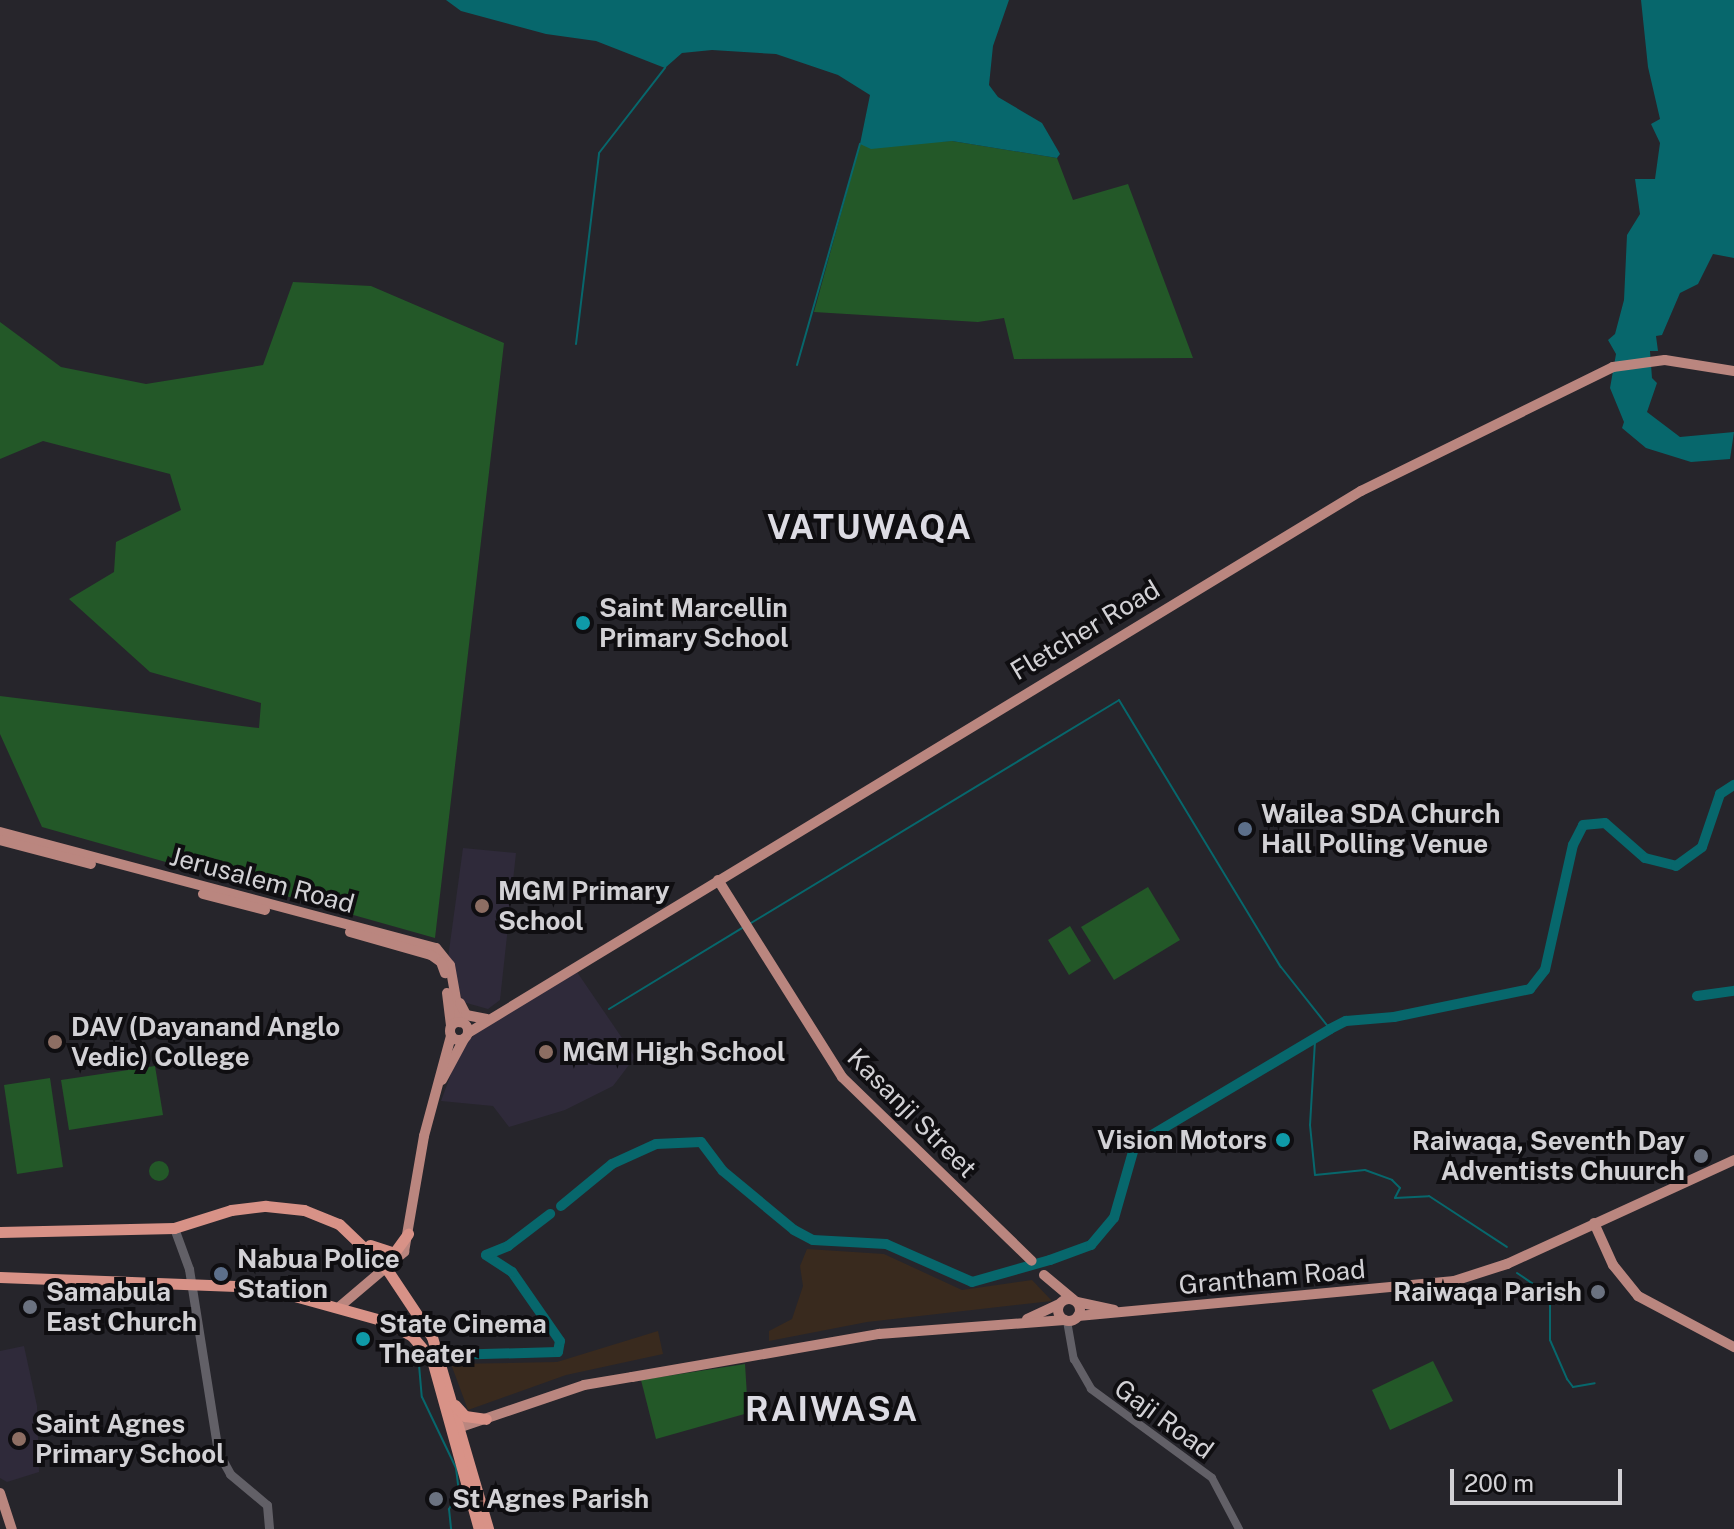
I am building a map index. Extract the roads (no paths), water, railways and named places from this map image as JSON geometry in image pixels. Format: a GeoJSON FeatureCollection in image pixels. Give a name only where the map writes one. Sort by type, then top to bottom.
{"type":"FeatureCollection","features":[{"type":"Feature","properties":{"kind":"highway"},"geometry":{"type":"LineString","coordinates":[[0,1232],[174,1228],[266,1206],[314,1213],[391,1254],[408,1234]]}},
{"type":"Feature","properties":{"kind":"highway"},"geometry":{"type":"LineString","coordinates":[[356,1236],[388,1271],[432,1337],[453,1401],[456,1429],[479,1529]]}},
{"type":"Feature","properties":{"kind":"highway"},"geometry":{"type":"LineString","coordinates":[[0,1277],[262,1287],[385,1321],[420,1344],[432,1360],[488,1529]]}},
{"type":"Feature","properties":{"kind":"highway"},"geometry":{"type":"LineString","coordinates":[[453,1401],[465,1416],[486,1419]]}},
{"type":"Feature","properties":{"kind":"main road","name":"Fletcher Road"},"geometry":{"type":"LineString","coordinates":[[460,1030],[489,1019],[1336,506],[1588,378],[1651,360],[1734,371]]}},
{"type":"Feature","properties":{"kind":"main road","name":"Jerusalem Road"},"geometry":{"type":"LineString","coordinates":[[0,832],[432,947],[444,954],[453,978],[460,1030]]}},
{"type":"Feature","properties":{"kind":"main road","name":"Jerusalem Road"},"geometry":{"type":"LineString","coordinates":[[0,840],[431,955],[444,969],[460,1030]]}},
{"type":"Feature","properties":{"kind":"main road","name":"Kasanji Street"},"geometry":{"type":"LineString","coordinates":[[718,880],[847,1084],[1039,1268],[1068,1302]]}},
{"type":"Feature","properties":{"kind":"main road"},"geometry":{"type":"LineString","coordinates":[[453,978],[466,1015],[489,1019]]}},
{"type":"Feature","properties":{"kind":"main road"},"geometry":{"type":"LineString","coordinates":[[338,1308],[388,1271],[404,1252],[421,1149],[440,1083],[460,1030]]}},
{"type":"Feature","properties":{"kind":"main road","name":"Grantham Road"},"geometry":{"type":"LineString","coordinates":[[456,1429],[584,1385],[879,1334],[1454,1281],[1507,1264],[1734,1160]]}},
{"type":"Feature","properties":{"kind":"main road"},"geometry":{"type":"LineString","coordinates":[[1594,1223],[1613,1265],[1638,1296],[1734,1347]]}},
{"type":"Feature","properties":{"kind":"main road"},"geometry":{"type":"LineString","coordinates":[[174,1228],[192,1284],[220,1459],[238,1481],[263,1498],[270,1513],[269,1529]]}},
{"type":"Feature","properties":{"kind":"main road"},"geometry":{"type":"LineString","coordinates":[[1068,1302],[1071,1318]]}},
{"type":"Feature","properties":{"kind":"main road"},"geometry":{"type":"LineString","coordinates":[[1068,1302],[1071,1318]]}},
{"type":"Feature","properties":{"kind":"main road","name":"Grantham Road"},"geometry":{"type":"LineString","coordinates":[[1022,1321],[1068,1302],[1124,1312]]}},
{"type":"Feature","properties":{"kind":"main road"},"geometry":{"type":"LineString","coordinates":[[0,1493],[12,1529]]}},
{"type":"Feature","properties":{"kind":"street","name":"Gaji Road"},"geometry":{"type":"LineString","coordinates":[[1071,1318],[1071,1339],[1078,1367],[1091,1389],[1212,1478],[1239,1529]]}},
{"type":"Feature","properties":{"kind":"water"},"geometry":{"type":"Polygon","coordinates":[[[446,0],[1009,0],[993,46],[989,85],[998,97],[1042,123],[1060,154],[1057,158],[952,141],[871,149],[860,144],[870,95],[838,75],[776,54],[712,50],[682,53],[665,68],[596,41],[546,34],[461,11],[446,0]]]}},
{"type":"Feature","properties":{"kind":"water"},"geometry":{"type":"Polygon","coordinates":[[[1641,0],[1734,0],[1734,258],[1713,254],[1698,284],[1680,293],[1662,335],[1656,336],[1658,351],[1650,351],[1652,378],[1657,383],[1647,412],[1680,437],[1734,432],[1730,459],[1691,462],[1646,448],[1622,428],[1624,422],[1610,388],[1616,354],[1608,340],[1615,334],[1624,300],[1627,235],[1640,214],[1635,179],[1655,179],[1660,143],[1651,124],[1660,119],[1648,67],[1641,0]]]}},
{"type":"Feature","properties":{"kind":"waterway"},"geometry":{"type":"LineString","coordinates":[[576,344],[599,153],[665,68]]}},
{"type":"Feature","properties":{"kind":"waterway"},"geometry":{"type":"LineString","coordinates":[[797,365],[860,144]]}},
{"type":"Feature","properties":{"kind":"waterway"},"geometry":{"type":"LineString","coordinates":[[751,923],[1119,700],[1281,967],[1330,1029]]}},
{"type":"Feature","properties":{"kind":"waterway"},"geometry":{"type":"LineString","coordinates":[[561,1206],[612,1164],[656,1144],[701,1142],[723,1171],[794,1230],[813,1240],[886,1244],[972,1282],[1050,1260],[1091,1245],[1114,1218],[1135,1145],[1330,1029],[1346,1021],[1394,1017],[1530,989],[1545,970],[1573,845],[1583,825],[1605,823],[1645,858],[1676,866],[1702,847],[1720,794],[1734,785]]}},
{"type":"Feature","properties":{"kind":"waterway"},"geometry":{"type":"LineString","coordinates":[[609,1009],[742,928]]}},
{"type":"Feature","properties":{"kind":"waterway"},"geometry":{"type":"LineString","coordinates":[[1697,996],[1734,991]]}},
{"type":"Feature","properties":{"kind":"waterway"},"geometry":{"type":"LineString","coordinates":[[1315,1041],[1310,1125],[1315,1175],[1365,1170],[1392,1180],[1400,1188],[1395,1198],[1429,1196],[1507,1247]]}},
{"type":"Feature","properties":{"kind":"waterway"},"geometry":{"type":"LineString","coordinates":[[447,1355],[558,1352],[560,1341],[512,1272],[486,1255],[508,1246],[550,1214]]}},
{"type":"Feature","properties":{"kind":"waterway"},"geometry":{"type":"LineString","coordinates":[[1517,1273],[1550,1295],[1550,1340],[1567,1379],[1573,1387],[1595,1383]]}},
{"type":"Feature","properties":{"kind":"waterway"},"geometry":{"type":"LineString","coordinates":[[419,1365],[422,1397],[456,1468],[459,1491],[449,1509],[451,1529]]}},
{"type":"Feature","properties":{"kind":"place","name":"Saint Marcellin Primary School"},"geometry":{"type":"Point","coordinates":[583,623]}},
{"type":"Feature","properties":{"kind":"place","name":"Wailea SDA Church Hall Polling Venue"},"geometry":{"type":"Point","coordinates":[1245,829]}},
{"type":"Feature","properties":{"kind":"place","name":"MGM Primary School"},"geometry":{"type":"Point","coordinates":[482,906]}},
{"type":"Feature","properties":{"kind":"place","name":"DAV (Dayanand Anglo Vedic) College"},"geometry":{"type":"Point","coordinates":[55,1042]}},
{"type":"Feature","properties":{"kind":"place","name":"MGM High School"},"geometry":{"type":"Point","coordinates":[546,1052]}},
{"type":"Feature","properties":{"kind":"place","name":"Vision Motors"},"geometry":{"type":"Point","coordinates":[1283,1140]}},
{"type":"Feature","properties":{"kind":"place","name":"Raiwaqa, Seventh Day Adventists Chuurch"},"geometry":{"type":"Point","coordinates":[1701,1156]}},
{"type":"Feature","properties":{"kind":"place","name":"Nabua Police Station"},"geometry":{"type":"Point","coordinates":[221,1274]}},
{"type":"Feature","properties":{"kind":"place","name":"Raiwaqa Parish"},"geometry":{"type":"Point","coordinates":[1598,1292]}},
{"type":"Feature","properties":{"kind":"place","name":"Samabula East Church"},"geometry":{"type":"Point","coordinates":[30,1307]}},
{"type":"Feature","properties":{"kind":"place","name":"State Cinema Theater"},"geometry":{"type":"Point","coordinates":[363,1339]}},
{"type":"Feature","properties":{"kind":"place","name":"Saint Agnes Primary School"},"geometry":{"type":"Point","coordinates":[19,1439]}},
{"type":"Feature","properties":{"kind":"place","name":"St Agnes Parish"},"geometry":{"type":"Point","coordinates":[436,1499]}},
{"type":"Feature","properties":{"kind":"district","name":"VATUWAQA"},"geometry":{"type":"Point","coordinates":[870,528]}},
{"type":"Feature","properties":{"kind":"district","name":"RAIWASA"},"geometry":{"type":"Point","coordinates":[832,1410]}}]}
